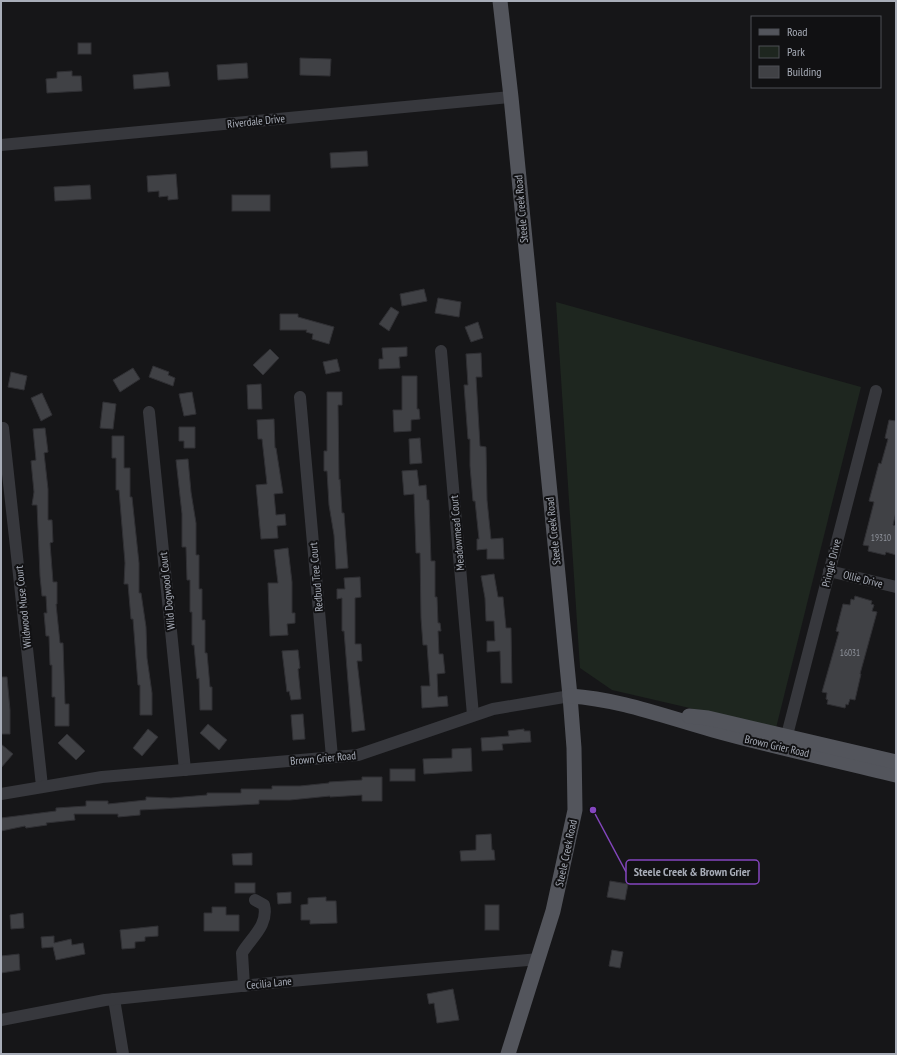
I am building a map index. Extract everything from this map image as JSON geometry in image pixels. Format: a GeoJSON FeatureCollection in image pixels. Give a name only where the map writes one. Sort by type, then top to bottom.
{"type":"FeatureCollection","features":[{"type":"Feature","properties":{"kind":"main road","name":"Steele Creek Road"},"geometry":{"type":"LineString","coordinates":[[500,1],[511,97],[570,696],[574,748],[575,810],[562,871],[539,959],[508,1054]]}},
{"type":"Feature","properties":{"kind":"main road","name":"Brown Grier Road"},"geometry":{"type":"LineString","coordinates":[[570,696],[587,697],[660,713],[713,730],[896,774]]}},
{"type":"Feature","properties":{"kind":"main road","name":"Brown Grier Road"},"geometry":{"type":"LineString","coordinates":[[660,713],[708,718],[788,735],[896,762]]}},
{"type":"Feature","properties":{"kind":"street","name":"Riverdale Drive"},"geometry":{"type":"LineString","coordinates":[[1,145],[511,97]]}},
{"type":"Feature","properties":{"kind":"street","name":"Meadowmead Court"},"geometry":{"type":"LineString","coordinates":[[441,350],[473,715]]}},
{"type":"Feature","properties":{"kind":"street","name":"Pringle Drive"},"geometry":{"type":"LineString","coordinates":[[788,735],[876,391]]}},
{"type":"Feature","properties":{"kind":"street","name":"Redbud Tree Court"},"geometry":{"type":"LineString","coordinates":[[300,396],[332,757]]}},
{"type":"Feature","properties":{"kind":"street","name":"Wild Dogwood Court"},"geometry":{"type":"LineString","coordinates":[[149,412],[185,770]]}},
{"type":"Feature","properties":{"kind":"street","name":"Wildwood Muse Court"},"geometry":{"type":"LineString","coordinates":[[3,428],[42,786]]}},
{"type":"Feature","properties":{"kind":"street","name":"Ollie Drive"},"geometry":{"type":"LineString","coordinates":[[829,571],[896,587]]}},
{"type":"Feature","properties":{"kind":"street","name":"Brown Grier Road"},"geometry":{"type":"LineString","coordinates":[[1,794],[102,777],[358,755],[473,715],[507,706],[570,696]]}},
{"type":"Feature","properties":{"kind":"street"},"geometry":{"type":"LineString","coordinates":[[244,986],[242,953],[261,929],[264,919],[264,905],[255,900]]}},
{"type":"Feature","properties":{"kind":"street","name":"Cecilia Lane"},"geometry":{"type":"LineString","coordinates":[[1,1020],[75,1004],[114,999],[539,959]]}},
{"type":"Feature","properties":{"kind":"street"},"geometry":{"type":"LineString","coordinates":[[114,999],[123,1054]]}},
{"type":"Feature","properties":{"kind":"green space"},"geometry":{"type":"Polygon","coordinates":[[[556,302],[861,387],[776,728],[612,690],[580,668],[556,302]]]}},
{"type":"Feature","properties":{"kind":"building"},"geometry":{"type":"Polygon","coordinates":[[[78,43],[91,43],[91,54],[78,54],[78,43]]]}},
{"type":"Feature","properties":{"kind":"building"},"geometry":{"type":"Polygon","coordinates":[[[300,58],[331,59],[330,76],[300,75],[300,58]]]}},
{"type":"Feature","properties":{"kind":"building"},"geometry":{"type":"Polygon","coordinates":[[[247,63],[248,78],[218,80],[217,65],[247,63]]]}},
{"type":"Feature","properties":{"kind":"building"},"geometry":{"type":"Polygon","coordinates":[[[72,71],[72,76],[81,76],[82,91],[47,93],[46,79],[57,78],[57,72],[72,71]]]}},
{"type":"Feature","properties":{"kind":"building"},"geometry":{"type":"Polygon","coordinates":[[[168,72],[170,86],[134,89],[133,75],[168,72]]]}},
{"type":"Feature","properties":{"kind":"building"},"geometry":{"type":"Polygon","coordinates":[[[367,151],[368,166],[331,168],[330,153],[367,151]]]}},
{"type":"Feature","properties":{"kind":"building"},"geometry":{"type":"Polygon","coordinates":[[[176,174],[178,199],[168,200],[168,196],[159,197],[159,191],[148,192],[147,176],[176,174]]]}},
{"type":"Feature","properties":{"kind":"building"},"geometry":{"type":"Polygon","coordinates":[[[90,185],[91,199],[55,201],[54,187],[90,185]]]}},
{"type":"Feature","properties":{"kind":"building"},"geometry":{"type":"Polygon","coordinates":[[[232,195],[270,195],[270,211],[232,211],[232,195]]]}},
{"type":"Feature","properties":{"kind":"building"},"geometry":{"type":"Polygon","coordinates":[[[424,289],[427,301],[402,306],[400,294],[424,289]]]}},
{"type":"Feature","properties":{"kind":"building"},"geometry":{"type":"Polygon","coordinates":[[[438,298],[461,302],[459,317],[435,313],[438,298]]]}},
{"type":"Feature","properties":{"kind":"building"},"geometry":{"type":"Polygon","coordinates":[[[391,307],[399,312],[389,331],[379,324],[391,307]]]}},
{"type":"Feature","properties":{"kind":"building"},"geometry":{"type":"Polygon","coordinates":[[[280,314],[298,314],[298,317],[334,327],[329,344],[312,339],[313,334],[306,332],[307,330],[280,330],[280,314]]]}},
{"type":"Feature","properties":{"kind":"building"},"geometry":{"type":"Polygon","coordinates":[[[478,322],[483,338],[471,342],[465,327],[478,322]]]}},
{"type":"Feature","properties":{"kind":"building"},"geometry":{"type":"Polygon","coordinates":[[[407,347],[407,356],[399,357],[400,368],[379,369],[379,359],[383,359],[382,348],[407,347]]]}},
{"type":"Feature","properties":{"kind":"building"},"geometry":{"type":"Polygon","coordinates":[[[270,349],[279,358],[263,375],[253,365],[270,349]]]}},
{"type":"Feature","properties":{"kind":"building"},"geometry":{"type":"Polygon","coordinates":[[[481,353],[482,377],[476,377],[480,446],[486,447],[487,500],[491,539],[503,538],[504,559],[487,559],[487,549],[477,550],[477,539],[479,539],[475,501],[473,501],[470,466],[470,439],[468,439],[464,385],[468,385],[466,354],[481,353]]]}},
{"type":"Feature","properties":{"kind":"building"},"geometry":{"type":"Polygon","coordinates":[[[337,359],[340,371],[326,374],[323,362],[337,359]]]}},
{"type":"Feature","properties":{"kind":"building"},"geometry":{"type":"Polygon","coordinates":[[[153,366],[169,372],[168,375],[175,378],[173,386],[149,377],[153,366]]]}},
{"type":"Feature","properties":{"kind":"building"},"geometry":{"type":"Polygon","coordinates":[[[133,368],[140,379],[120,392],[113,380],[133,368]]]}},
{"type":"Feature","properties":{"kind":"building"},"geometry":{"type":"Polygon","coordinates":[[[11,372],[27,376],[24,390],[8,387],[11,372]]]}},
{"type":"Feature","properties":{"kind":"building"},"geometry":{"type":"Polygon","coordinates":[[[402,376],[417,376],[417,409],[419,409],[420,419],[411,420],[411,431],[394,432],[393,410],[402,410],[402,376]]]}},
{"type":"Feature","properties":{"kind":"building"},"geometry":{"type":"Polygon","coordinates":[[[261,384],[262,409],[248,409],[247,385],[261,384]]]}},
{"type":"Feature","properties":{"kind":"building"},"geometry":{"type":"Polygon","coordinates":[[[192,392],[196,414],[184,416],[179,394],[192,392]]]}},
{"type":"Feature","properties":{"kind":"building"},"geometry":{"type":"Polygon","coordinates":[[[327,392],[342,392],[342,405],[338,405],[339,480],[340,479],[342,513],[344,513],[348,568],[336,569],[327,471],[324,471],[324,451],[327,451],[327,392]]]}},
{"type":"Feature","properties":{"kind":"building"},"geometry":{"type":"Polygon","coordinates":[[[42,393],[52,415],[41,421],[31,398],[42,393]]]}},
{"type":"Feature","properties":{"kind":"building"},"geometry":{"type":"Polygon","coordinates":[[[103,402],[116,404],[113,429],[100,428],[103,402]]]}},
{"type":"Feature","properties":{"kind":"building"},"geometry":{"type":"Polygon","coordinates":[[[274,419],[275,448],[283,493],[274,494],[276,515],[285,514],[286,525],[277,526],[278,538],[261,539],[256,485],[267,484],[262,439],[258,439],[257,420],[274,419]]]}},
{"type":"Feature","properties":{"kind":"building"},"geometry":{"type":"Polygon","coordinates":[[[889,420],[896,421],[896,512],[893,525],[896,526],[896,555],[886,552],[885,555],[868,551],[869,546],[863,545],[874,502],[869,501],[879,463],[881,464],[888,439],[885,438],[889,420]]]}},
{"type":"Feature","properties":{"kind":"building"},"geometry":{"type":"Polygon","coordinates":[[[179,427],[195,427],[195,448],[184,448],[184,441],[179,441],[179,427]]]}},
{"type":"Feature","properties":{"kind":"building"},"geometry":{"type":"Polygon","coordinates":[[[45,428],[48,452],[44,453],[48,489],[48,520],[52,520],[53,542],[50,543],[53,582],[57,582],[56,604],[60,643],[63,643],[65,704],[69,704],[69,726],[55,726],[55,697],[52,697],[52,665],[50,665],[49,636],[46,636],[44,613],[47,613],[46,596],[42,596],[40,576],[37,505],[32,505],[34,492],[31,461],[36,460],[33,429],[45,428]]]}},
{"type":"Feature","properties":{"kind":"building"},"geometry":{"type":"Polygon","coordinates":[[[112,436],[124,436],[124,468],[130,468],[130,497],[132,497],[139,563],[139,593],[141,593],[146,627],[147,658],[152,693],[152,715],[140,715],[140,685],[138,685],[133,619],[131,619],[128,584],[124,584],[125,563],[119,490],[116,490],[116,458],[112,458],[112,436]]]}},
{"type":"Feature","properties":{"kind":"building"},"geometry":{"type":"Polygon","coordinates":[[[420,438],[422,463],[410,464],[409,439],[420,438]]]}},
{"type":"Feature","properties":{"kind":"building"},"geometry":{"type":"Polygon","coordinates":[[[188,459],[196,523],[196,555],[199,555],[199,589],[202,589],[202,620],[205,620],[205,653],[207,653],[210,687],[212,687],[212,710],[200,710],[199,678],[197,679],[194,645],[192,645],[190,580],[187,580],[186,547],[182,547],[182,514],[176,460],[188,459]]]}},
{"type":"Feature","properties":{"kind":"building"},"geometry":{"type":"Polygon","coordinates":[[[417,470],[419,486],[426,485],[427,500],[429,500],[431,561],[435,561],[435,597],[437,597],[438,623],[440,623],[441,631],[438,631],[439,654],[443,654],[445,673],[437,674],[438,697],[447,696],[448,706],[422,708],[421,686],[430,686],[427,645],[423,645],[420,553],[416,553],[414,494],[404,495],[402,471],[417,470]]]}},
{"type":"Feature","properties":{"kind":"building"},"geometry":{"type":"Polygon","coordinates":[[[288,548],[292,582],[292,613],[295,613],[295,623],[287,624],[288,635],[270,636],[268,583],[278,583],[274,550],[288,548]]]}},
{"type":"Feature","properties":{"kind":"building"},"geometry":{"type":"Polygon","coordinates":[[[494,574],[498,597],[503,597],[506,628],[511,628],[512,683],[501,683],[500,651],[487,652],[487,641],[495,641],[494,621],[486,621],[485,598],[481,576],[494,574]]]}},
{"type":"Feature","properties":{"kind":"building"},"geometry":{"type":"Polygon","coordinates":[[[360,577],[361,597],[355,598],[355,644],[361,644],[362,661],[357,661],[365,730],[352,732],[344,631],[342,631],[342,598],[337,599],[337,589],[345,589],[344,578],[360,577]]]}},
{"type":"Feature","properties":{"kind":"building"},"geometry":{"type":"Polygon","coordinates":[[[855,596],[872,601],[871,604],[874,605],[872,611],[877,612],[860,674],[855,700],[850,699],[845,708],[827,704],[827,693],[822,692],[839,632],[836,631],[843,604],[850,605],[851,599],[854,600],[855,596]]]}},
{"type":"Feature","properties":{"kind":"building"},"geometry":{"type":"Polygon","coordinates":[[[298,650],[301,699],[291,700],[289,691],[287,692],[282,651],[298,650]]]}},
{"type":"Feature","properties":{"kind":"building"},"geometry":{"type":"Polygon","coordinates":[[[1,677],[7,677],[10,710],[10,734],[1,734],[1,677]]]}},
{"type":"Feature","properties":{"kind":"building"},"geometry":{"type":"Polygon","coordinates":[[[303,714],[305,739],[293,740],[291,715],[303,714]]]}},
{"type":"Feature","properties":{"kind":"building"},"geometry":{"type":"Polygon","coordinates":[[[208,724],[227,740],[219,750],[200,733],[208,724]]]}},
{"type":"Feature","properties":{"kind":"building"},"geometry":{"type":"Polygon","coordinates":[[[148,729],[158,737],[142,756],[133,748],[148,729]]]}},
{"type":"Feature","properties":{"kind":"building"},"geometry":{"type":"Polygon","coordinates":[[[524,729],[524,731],[530,731],[531,742],[502,744],[503,750],[482,751],[481,738],[509,736],[508,731],[524,729]]]}},
{"type":"Feature","properties":{"kind":"building"},"geometry":{"type":"Polygon","coordinates":[[[67,734],[85,751],[76,760],[58,743],[67,734]]]}},
{"type":"Feature","properties":{"kind":"building"},"geometry":{"type":"Polygon","coordinates":[[[1,744],[13,754],[1,768],[1,744]]]}},
{"type":"Feature","properties":{"kind":"building"},"geometry":{"type":"Polygon","coordinates":[[[471,748],[472,771],[424,774],[423,759],[452,758],[452,749],[471,748]]]}},
{"type":"Feature","properties":{"kind":"building"},"geometry":{"type":"Polygon","coordinates":[[[390,769],[415,769],[415,781],[390,781],[390,769]]]}},
{"type":"Feature","properties":{"kind":"building"},"geometry":{"type":"Polygon","coordinates":[[[362,777],[382,777],[382,801],[362,801],[362,795],[330,796],[290,800],[259,800],[259,804],[140,810],[140,815],[118,817],[118,814],[74,814],[75,820],[46,823],[47,825],[26,828],[25,826],[1,831],[1,818],[56,811],[56,808],[86,806],[86,801],[108,801],[108,804],[146,800],[146,797],[171,798],[207,795],[207,793],[241,793],[241,789],[272,789],[272,786],[300,786],[362,780],[362,777]]]}},
{"type":"Feature","properties":{"kind":"building"},"geometry":{"type":"Polygon","coordinates":[[[491,834],[492,850],[494,850],[495,860],[461,861],[460,851],[476,850],[476,835],[491,834]]]}},
{"type":"Feature","properties":{"kind":"building"},"geometry":{"type":"Polygon","coordinates":[[[252,853],[252,865],[233,865],[232,854],[252,853]]]}},
{"type":"Feature","properties":{"kind":"building"},"geometry":{"type":"Polygon","coordinates":[[[610,881],[628,884],[625,900],[607,897],[610,881]]]}},
{"type":"Feature","properties":{"kind":"building"},"geometry":{"type":"Polygon","coordinates":[[[235,883],[255,883],[255,893],[235,893],[235,883]]]}},
{"type":"Feature","properties":{"kind":"building"},"geometry":{"type":"Polygon","coordinates":[[[291,892],[291,903],[278,904],[277,893],[291,892]]]}},
{"type":"Feature","properties":{"kind":"building"},"geometry":{"type":"Polygon","coordinates":[[[326,897],[326,901],[336,901],[337,923],[310,924],[310,920],[301,920],[301,905],[308,904],[308,898],[326,897]]]}},
{"type":"Feature","properties":{"kind":"building"},"geometry":{"type":"Polygon","coordinates":[[[485,905],[499,905],[499,930],[485,930],[485,905]]]}},
{"type":"Feature","properties":{"kind":"building"},"geometry":{"type":"Polygon","coordinates":[[[212,907],[226,907],[226,915],[239,915],[239,931],[204,931],[204,913],[212,913],[212,907]]]}},
{"type":"Feature","properties":{"kind":"building"},"geometry":{"type":"Polygon","coordinates":[[[23,913],[24,928],[11,929],[10,915],[23,913]]]}},
{"type":"Feature","properties":{"kind":"building"},"geometry":{"type":"Polygon","coordinates":[[[158,926],[158,936],[145,937],[145,941],[135,942],[135,948],[122,949],[120,930],[158,926]]]}},
{"type":"Feature","properties":{"kind":"building"},"geometry":{"type":"Polygon","coordinates":[[[54,936],[54,943],[71,939],[72,945],[83,943],[85,954],[56,960],[53,947],[42,948],[41,937],[54,936]]]}},
{"type":"Feature","properties":{"kind":"building"},"geometry":{"type":"Polygon","coordinates":[[[612,950],[623,952],[620,968],[609,966],[612,950]]]}},
{"type":"Feature","properties":{"kind":"building"},"geometry":{"type":"Polygon","coordinates":[[[19,954],[20,970],[1,973],[1,956],[19,954]]]}},
{"type":"Feature","properties":{"kind":"building"},"geometry":{"type":"Polygon","coordinates":[[[453,989],[459,1020],[437,1023],[434,1003],[429,1004],[427,994],[453,989]]]}},
{"type":"Feature","properties":{"kind":"place","name":"Steele Creek & Brown Grier"},"geometry":{"type":"Point","coordinates":[593,810]}}]}
